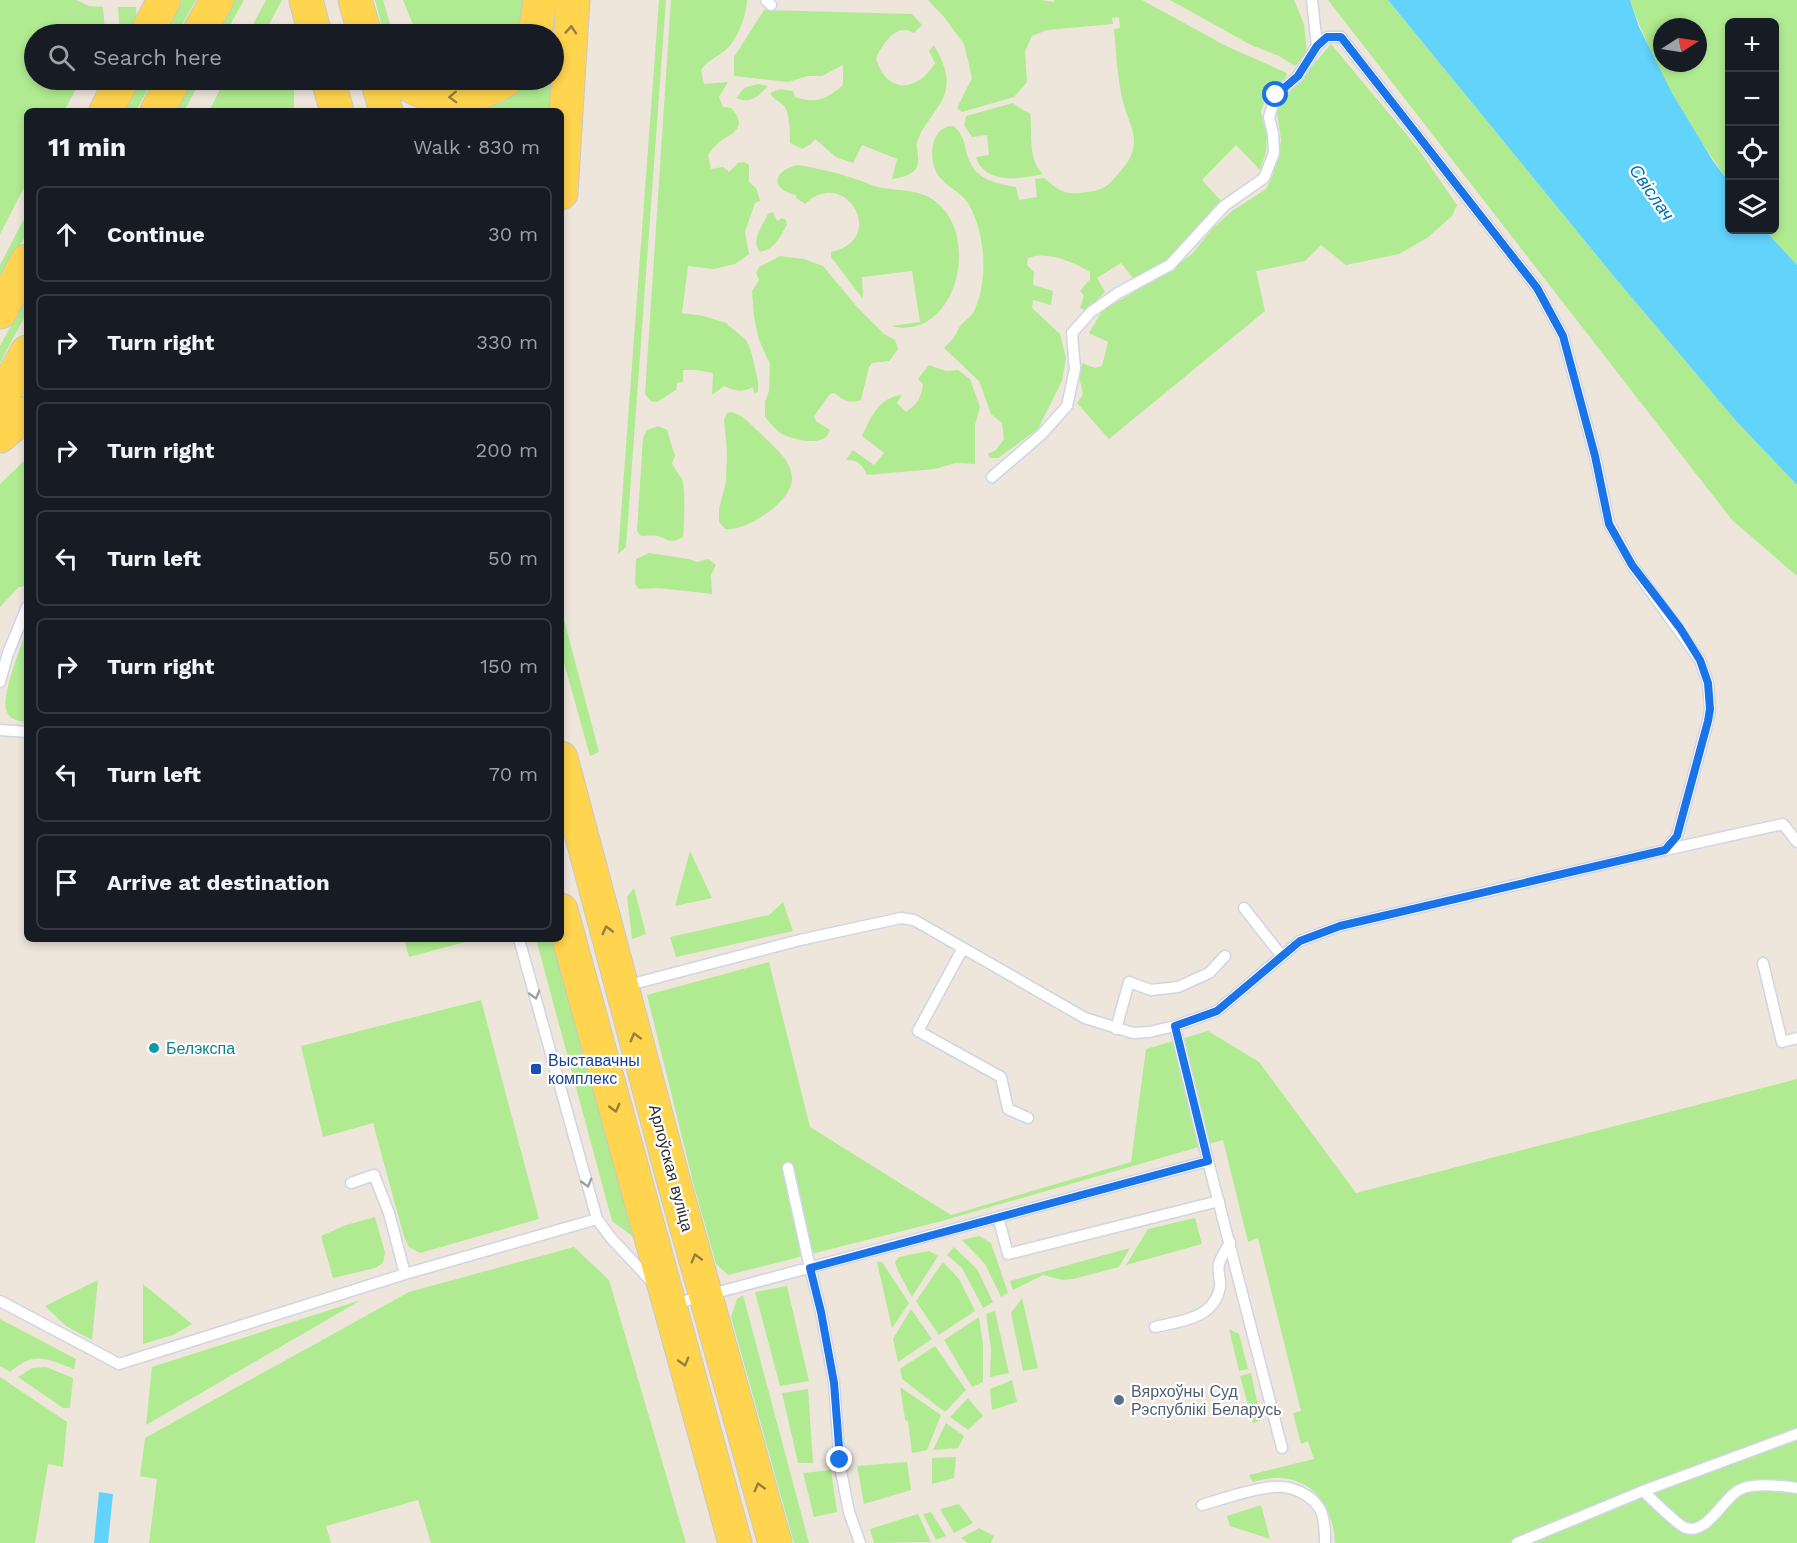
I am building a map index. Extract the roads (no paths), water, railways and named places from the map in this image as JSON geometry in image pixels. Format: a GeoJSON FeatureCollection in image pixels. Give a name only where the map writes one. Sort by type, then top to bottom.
{"type":"FeatureCollection","features":[{"type":"Feature","properties":{"kind":"main road"},"geometry":{"type":"LineString","coordinates":[[151,24],[164,0]]}},
{"type":"Feature","properties":{"kind":"main road"},"geometry":{"type":"LineString","coordinates":[[204,24],[217,0]]}},
{"type":"Feature","properties":{"kind":"main road"},"geometry":{"type":"LineString","coordinates":[[306,0],[313,24]]}},
{"type":"Feature","properties":{"kind":"main road"},"geometry":{"type":"LineString","coordinates":[[356,0],[362,24]]}},
{"type":"Feature","properties":{"kind":"main road"},"geometry":{"type":"LineString","coordinates":[[536,24],[540,0]]}},
{"type":"Feature","properties":{"kind":"main road"},"geometry":{"type":"LineString","coordinates":[[564,145],[573,0]]}},
{"type":"Feature","properties":{"kind":"main road"},"geometry":{"type":"LineString","coordinates":[[107,108],[117,90]]}},
{"type":"Feature","properties":{"kind":"main road"},"geometry":{"type":"LineString","coordinates":[[159,108],[169,90]]}},
{"type":"Feature","properties":{"kind":"main road"},"geometry":{"type":"LineString","coordinates":[[331,90],[336,108]]}},
{"type":"Feature","properties":{"kind":"main road"},"geometry":{"type":"LineString","coordinates":[[380,90],[385,108]]}},
{"type":"Feature","properties":{"kind":"main road"},"geometry":{"type":"LineString","coordinates":[[421,90],[434,96],[452,98],[474,95],[488,90]]}},
{"type":"Feature","properties":{"kind":"main road"},"geometry":{"type":"LineString","coordinates":[[0,312],[24,267]]}},
{"type":"Feature","properties":{"kind":"main road"},"geometry":{"type":"LineString","coordinates":[[0,401],[24,357]]}},
{"type":"Feature","properties":{"kind":"main road"},"geometry":{"type":"LineString","coordinates":[[0,436],[24,416]]}},
{"type":"Feature","properties":{"kind":"main road","name":"Арлоўская вуліца"},"geometry":{"type":"LineString","coordinates":[[564,769],[774,1543]]}},
{"type":"Feature","properties":{"kind":"main road"},"geometry":{"type":"LineString","coordinates":[[564,921],[735,1543]]}},
{"type":"Feature","properties":{"kind":"main road"},"geometry":{"type":"LineString","coordinates":[[584,997],[622,987]]}},
{"type":"Feature","properties":{"kind":"lane"},"geometry":{"type":"LineString","coordinates":[[1312,0],[1317,46]]}},
{"type":"Feature","properties":{"kind":"lane"},"geometry":{"type":"LineString","coordinates":[[992,477],[1042,434],[1067,406],[1075,369],[1072,333],[1091,312],[1118,292],[1170,265],[1224,206],[1264,178],[1274,153],[1269,117],[1276,95],[1298,76],[1317,46],[1327,37],[1341,37],[1537,288],[1563,336],[1595,456],[1609,524],[1632,565],[1680,628],[1700,660],[1708,683],[1710,709],[1708,721],[1677,836],[1665,850]]}},
{"type":"Feature","properties":{"kind":"lane"},"geometry":{"type":"LineString","coordinates":[[0,682],[8,653],[24,614]]}},
{"type":"Feature","properties":{"kind":"lane"},"geometry":{"type":"LineString","coordinates":[[0,730],[24,732]]}},
{"type":"Feature","properties":{"kind":"lane"},"geometry":{"type":"LineString","coordinates":[[622,987],[800,940],[900,918],[914,920],[1085,1018],[1133,1033],[1149,1032],[1175,1026],[1217,1011],[1300,941],[1340,926],[1783,824],[1797,842]]}},
{"type":"Feature","properties":{"kind":"lane"},"geometry":{"type":"LineString","coordinates":[[1244,908],[1281,955]]}},
{"type":"Feature","properties":{"kind":"lane"},"geometry":{"type":"LineString","coordinates":[[520,942],[597,1219],[611,1238],[654,1284],[668,1305],[1208,1161]]}},
{"type":"Feature","properties":{"kind":"lane"},"geometry":{"type":"LineString","coordinates":[[963,948],[918,1031],[1001,1077],[1008,1109],[1028,1118]]}},
{"type":"Feature","properties":{"kind":"lane"},"geometry":{"type":"LineString","coordinates":[[1116,1029],[1129,982],[1151,990],[1178,987],[1209,973],[1225,956]]}},
{"type":"Feature","properties":{"kind":"lane"},"geometry":{"type":"LineString","coordinates":[[1763,963],[1782,1042],[1797,1038]]}},
{"type":"Feature","properties":{"kind":"lane"},"geometry":{"type":"LineString","coordinates":[[1175,1026],[1282,1448]]}},
{"type":"Feature","properties":{"kind":"lane"},"geometry":{"type":"LineString","coordinates":[[788,1168],[821,1312],[834,1383],[840,1466],[849,1512],[860,1543]]}},
{"type":"Feature","properties":{"kind":"lane"},"geometry":{"type":"LineString","coordinates":[[351,1184],[374,1175],[389,1213],[405,1274]]}},
{"type":"Feature","properties":{"kind":"lane"},"geometry":{"type":"LineString","coordinates":[[998,1217],[1008,1254],[1220,1201]]}},
{"type":"Feature","properties":{"kind":"lane"},"geometry":{"type":"LineString","coordinates":[[0,1301],[119,1364],[405,1274],[597,1219]]}},
{"type":"Feature","properties":{"kind":"lane"},"geometry":{"type":"LineString","coordinates":[[1155,1327],[1192,1318],[1212,1306],[1221,1285],[1218,1264],[1230,1242]]}},
{"type":"Feature","properties":{"kind":"lane"},"geometry":{"type":"LineString","coordinates":[[1516,1543],[1643,1491],[1797,1434]]}},
{"type":"Feature","properties":{"kind":"lane"},"geometry":{"type":"LineString","coordinates":[[1643,1491],[1685,1528],[1694,1528],[1704,1524],[1740,1489],[1774,1485],[1797,1488]]}},
{"type":"Feature","properties":{"kind":"lane"},"geometry":{"type":"LineString","coordinates":[[1202,1505],[1273,1487],[1297,1491],[1308,1496],[1320,1509],[1324,1523],[1325,1543]]}},
{"type":"Feature","properties":{"kind":"water","name":"Свіслач"},"geometry":{"type":"Polygon","coordinates":[[[1388,0],[1630,0],[1639,27],[1653,55],[1653,72],[1662,72],[1713,161],[1725,177],[1725,234],[1769,234],[1797,265],[1797,485],[1737,422],[1616,279],[1388,0]]]}},
{"type":"Feature","properties":{"kind":"water"},"geometry":{"type":"Polygon","coordinates":[[[99,1492],[113,1494],[108,1543],[94,1543],[99,1492]]]}},
{"type":"Feature","properties":{"kind":"place","name":"Белэкспа"},"geometry":{"type":"Point","coordinates":[154,1048]}},
{"type":"Feature","properties":{"kind":"place","name":"Выставачны комплекс"},"geometry":{"type":"Point","coordinates":[536,1069]}},
{"type":"Feature","properties":{"kind":"place","name":"Вярхоўны Суд Рэспублікі Беларусь"},"geometry":{"type":"Point","coordinates":[1119,1400]}}]}
